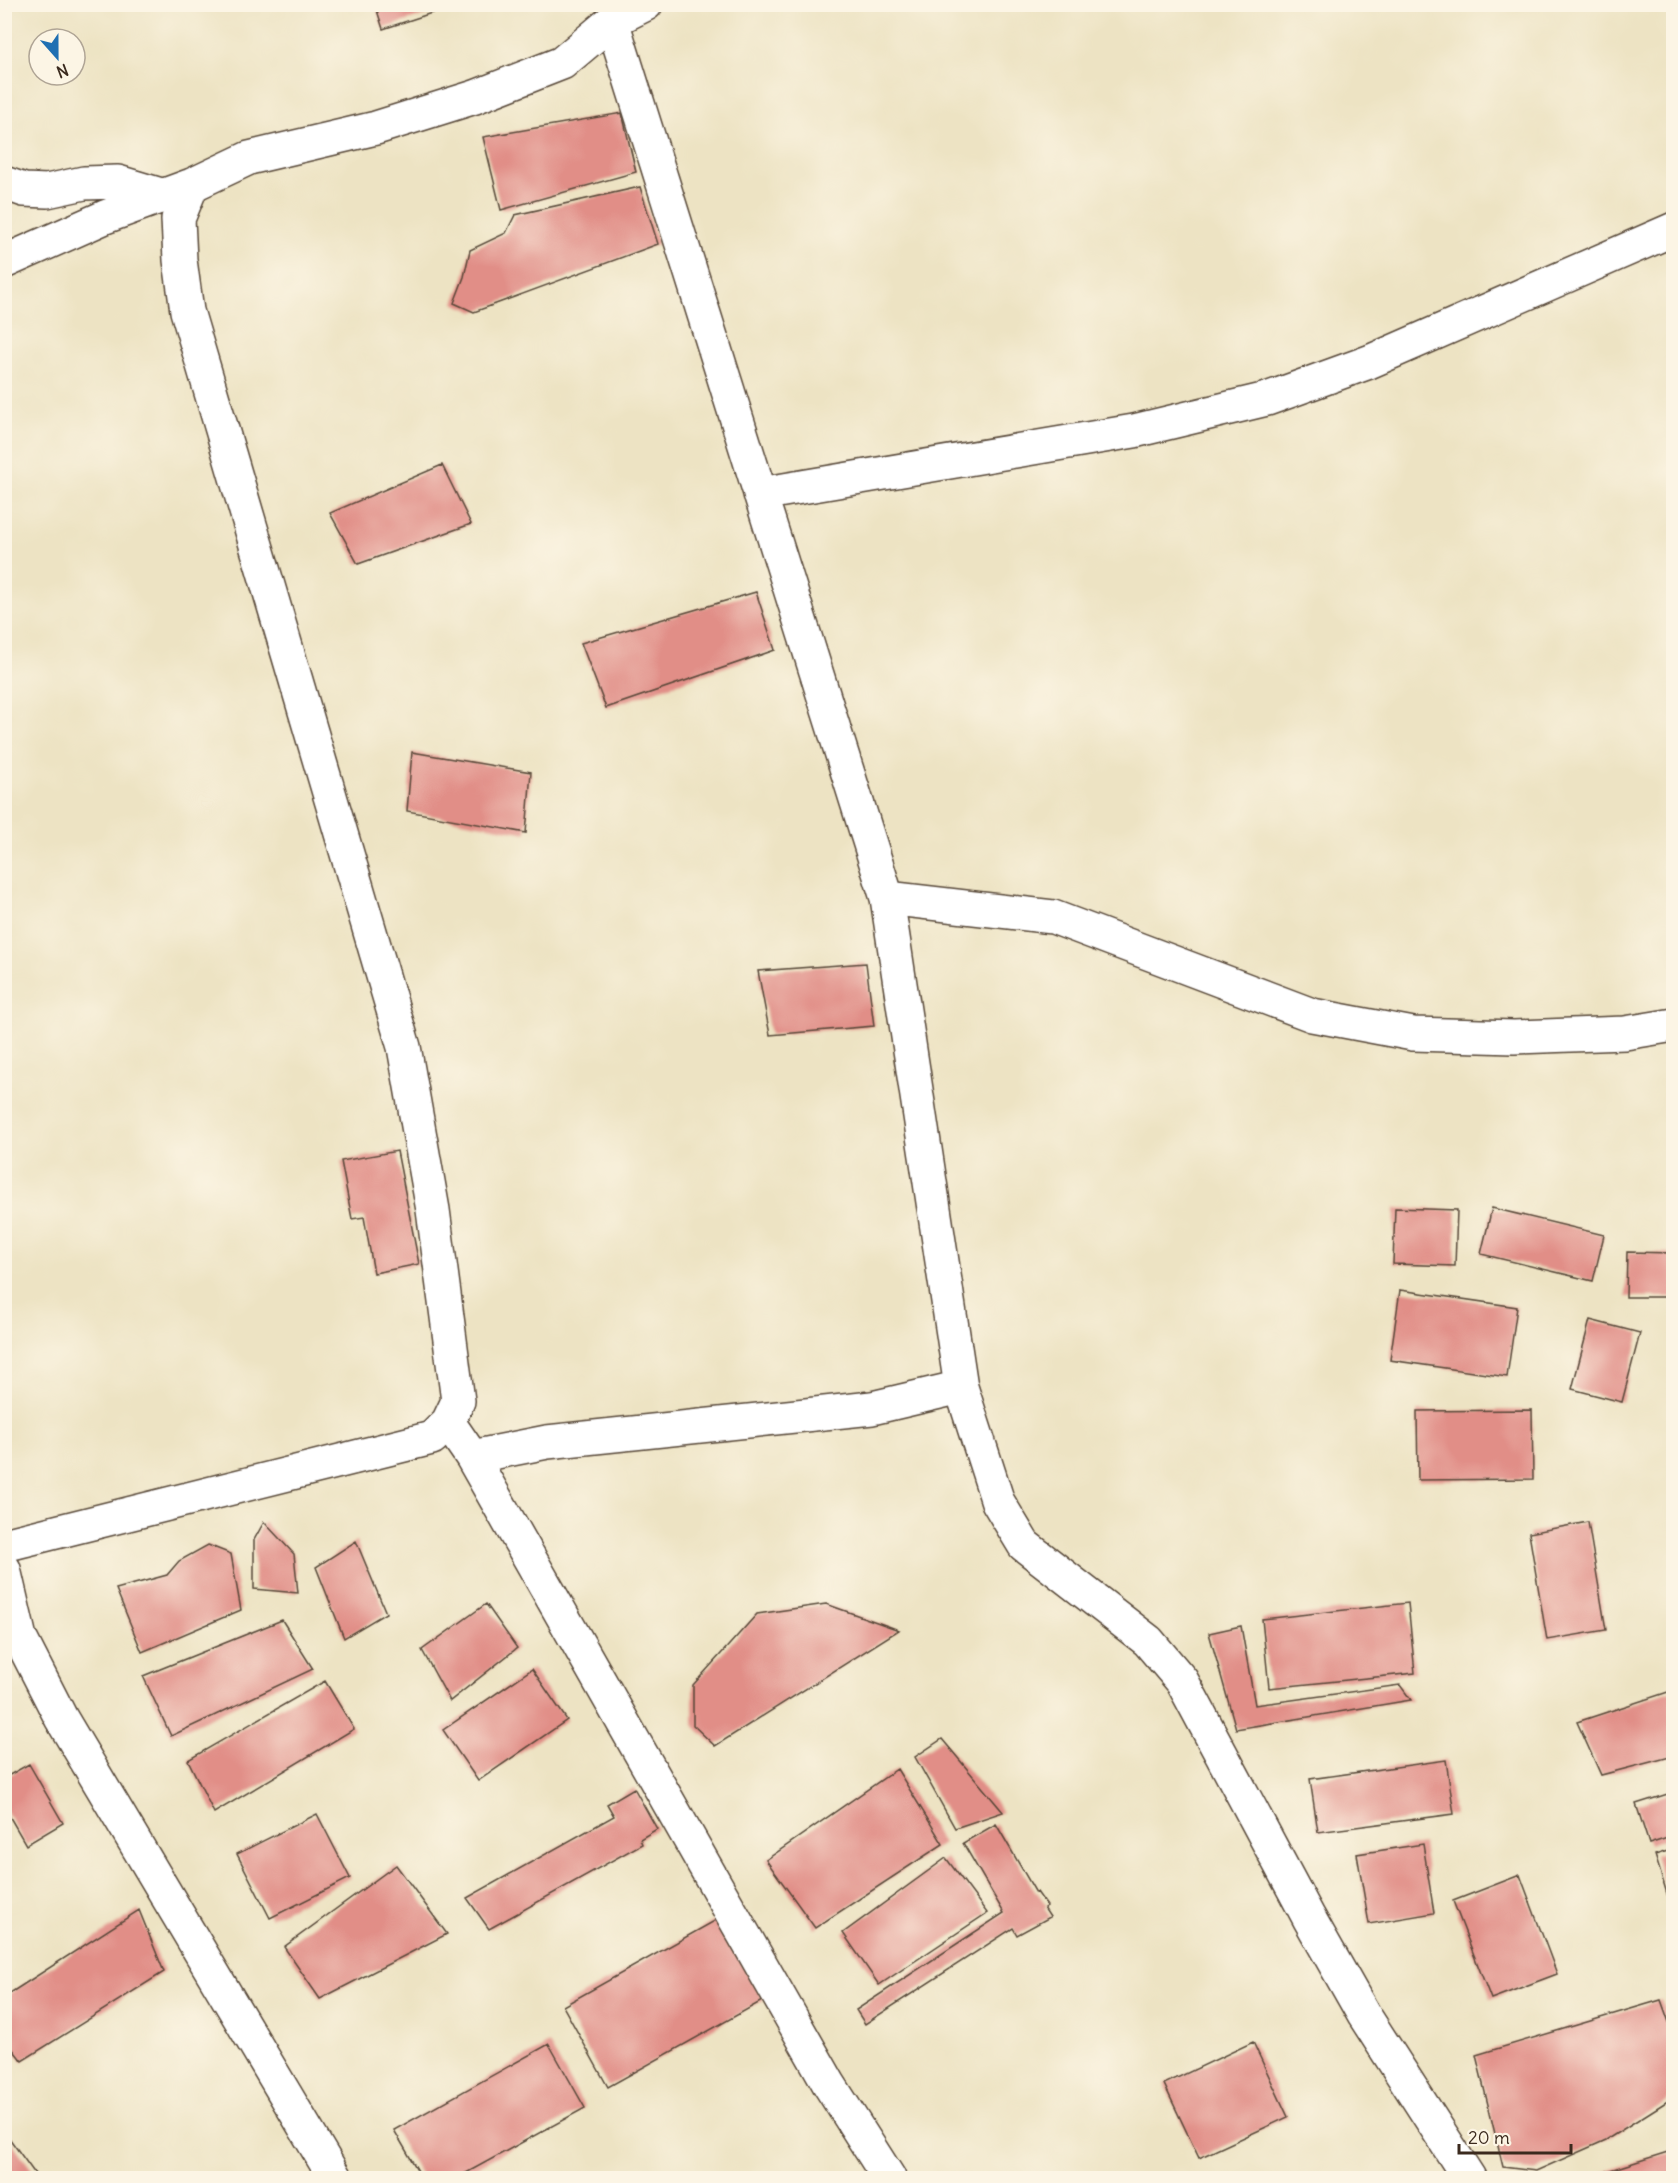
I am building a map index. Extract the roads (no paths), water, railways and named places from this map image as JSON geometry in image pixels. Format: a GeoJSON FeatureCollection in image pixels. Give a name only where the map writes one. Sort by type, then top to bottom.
{"type":"FeatureCollection","features":[{"type":"Feature","properties":{"kind":"street"},"geometry":{"type":"LineString","coordinates":[[4,262],[105,217],[176,190],[249,158],[376,128],[497,88],[562,63],[612,21],[646,4]]}},
{"type":"Feature","properties":{"kind":"street"},"geometry":{"type":"LineString","coordinates":[[612,21],[887,898],[961,1387],[998,1503],[1024,1545],[1148,1641],[1182,1681],[1314,1928],[1364,2015],[1469,2178]]}},
{"type":"Feature","properties":{"kind":"street"},"geometry":{"type":"LineString","coordinates":[[4,183],[24,190],[47,191],[84,183],[118,182],[176,190]]}},
{"type":"Feature","properties":{"kind":"street"},"geometry":{"type":"LineString","coordinates":[[4,1545],[432,1438],[448,1422],[458,1401],[433,1210],[404,1047],[187,311],[180,260],[176,190]]}},
{"type":"Feature","properties":{"kind":"street"},"geometry":{"type":"LineString","coordinates":[[759,494],[1134,431],[1267,399],[1369,362],[1674,230]]}},
{"type":"Feature","properties":{"kind":"street"},"geometry":{"type":"LineString","coordinates":[[887,898],[1053,918],[1312,1015],[1413,1034],[1525,1037],[1625,1033],[1674,1025]]}},
{"type":"Feature","properties":{"kind":"street"},"geometry":{"type":"LineString","coordinates":[[472,1457],[547,1442],[872,1408],[961,1387]]}},
{"type":"Feature","properties":{"kind":"street"},"geometry":{"type":"LineString","coordinates":[[448,1422],[472,1457],[829,2084],[889,2178]]}},
{"type":"Feature","properties":{"kind":"street"},"geometry":{"type":"LineString","coordinates":[[4,1569],[20,1638],[61,1718],[335,2178]]}}]}
